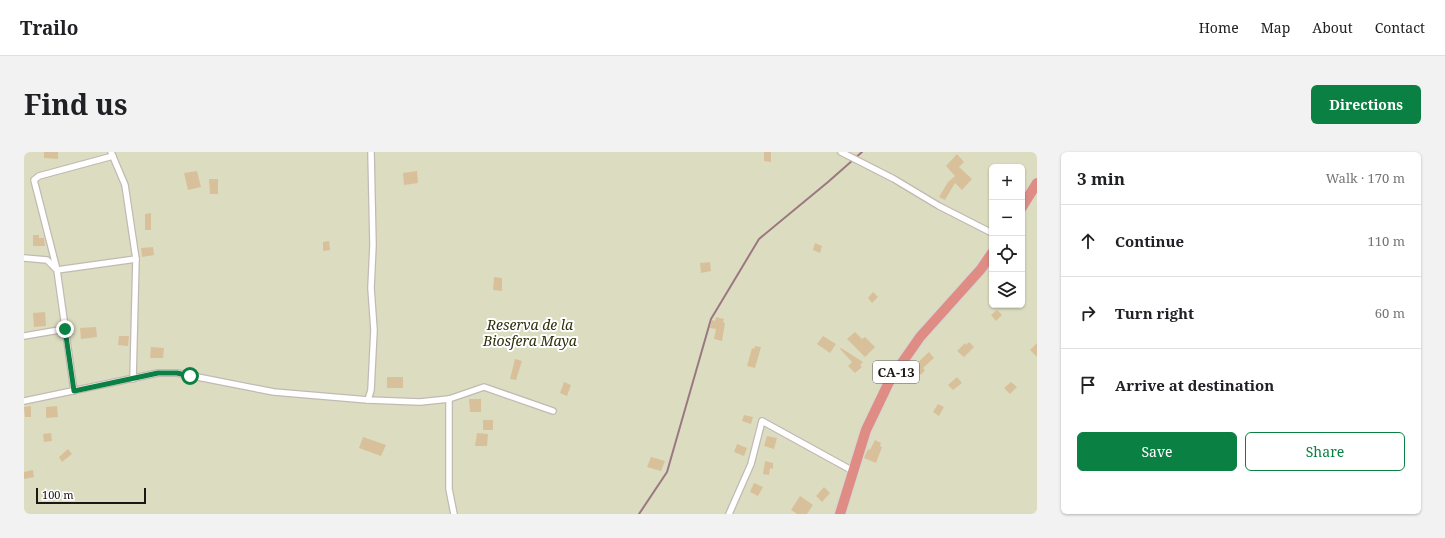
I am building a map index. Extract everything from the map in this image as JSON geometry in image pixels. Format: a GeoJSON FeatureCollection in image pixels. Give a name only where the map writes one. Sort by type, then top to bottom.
{"type":"FeatureCollection","features":[{"type":"Feature","properties":{"kind":"highway"},"geometry":{"type":"LineString","coordinates":[[1025,202],[1037,182]]}},
{"type":"Feature","properties":{"kind":"highway","name":"CA-13"},"geometry":{"type":"LineString","coordinates":[[840,514],[866,430],[890,380],[920,337],[989,258]]}},
{"type":"Feature","properties":{"kind":"street"},"geometry":{"type":"LineString","coordinates":[[368,400],[371,390],[374,330],[371,288],[373,245],[371,152]]}},
{"type":"Feature","properties":{"kind":"street"},"geometry":{"type":"LineString","coordinates":[[841,152],[894,179],[939,206],[989,231]]}},
{"type":"Feature","properties":{"kind":"street"},"geometry":{"type":"LineString","coordinates":[[74,391],[57,270],[34,180],[39,176],[112,154],[125,185],[136,259],[133,379]]}},
{"type":"Feature","properties":{"kind":"street"},"geometry":{"type":"LineString","coordinates":[[24,258],[47,260],[57,270]]}},
{"type":"Feature","properties":{"kind":"street"},"geometry":{"type":"LineString","coordinates":[[57,270],[136,259]]}},
{"type":"Feature","properties":{"kind":"street"},"geometry":{"type":"LineString","coordinates":[[24,336],[65,329]]}},
{"type":"Feature","properties":{"kind":"street"},"geometry":{"type":"LineString","coordinates":[[24,401],[158,373],[177,373],[274,392],[368,400],[420,402],[449,399],[484,388],[552,411]]}},
{"type":"Feature","properties":{"kind":"street"},"geometry":{"type":"LineString","coordinates":[[449,399],[449,489],[454,514]]}},
{"type":"Feature","properties":{"kind":"street"},"geometry":{"type":"LineString","coordinates":[[729,514],[751,464],[762,421],[853,471]]}},
{"type":"Feature","properties":{"kind":"green space","name":"Reserva de la Biosfera Maya"},"geometry":{"type":"Polygon","coordinates":[[[24,152],[1037,152],[1037,514],[24,514],[24,152]]]}},
{"type":"Feature","properties":{"kind":"building"},"geometry":{"type":"Polygon","coordinates":[[[44,152],[58,152],[58,159],[44,158],[44,152]]]}},
{"type":"Feature","properties":{"kind":"building"},"geometry":{"type":"Polygon","coordinates":[[[764,152],[771,152],[771,162],[764,161],[764,152]]]}},
{"type":"Feature","properties":{"kind":"building"},"geometry":{"type":"Polygon","coordinates":[[[957,154],[964,162],[959,167],[972,179],[962,190],[955,183],[945,200],[939,197],[948,182],[955,176],[946,166],[957,154]]]}},
{"type":"Feature","properties":{"kind":"building"},"geometry":{"type":"Polygon","coordinates":[[[197,171],[201,187],[188,190],[184,173],[197,171]]]}},
{"type":"Feature","properties":{"kind":"building"},"geometry":{"type":"Polygon","coordinates":[[[417,171],[418,183],[404,185],[403,173],[417,171]]]}},
{"type":"Feature","properties":{"kind":"building"},"geometry":{"type":"Polygon","coordinates":[[[209,179],[218,179],[218,194],[210,194],[209,179]]]}},
{"type":"Feature","properties":{"kind":"building"},"geometry":{"type":"Polygon","coordinates":[[[151,213],[151,230],[145,230],[145,214],[151,213]]]}},
{"type":"Feature","properties":{"kind":"building"},"geometry":{"type":"Polygon","coordinates":[[[33,235],[39,235],[39,238],[44,238],[45,246],[33,246],[33,235]]]}},
{"type":"Feature","properties":{"kind":"building"},"geometry":{"type":"Polygon","coordinates":[[[329,241],[330,250],[323,251],[323,242],[329,241]]]}},
{"type":"Feature","properties":{"kind":"building"},"geometry":{"type":"Polygon","coordinates":[[[815,243],[822,246],[820,253],[813,250],[815,243]]]}},
{"type":"Feature","properties":{"kind":"building"},"geometry":{"type":"Polygon","coordinates":[[[153,247],[154,255],[142,257],[141,248],[153,247]]]}},
{"type":"Feature","properties":{"kind":"building"},"geometry":{"type":"Polygon","coordinates":[[[710,262],[711,271],[701,273],[700,263],[710,262]]]}},
{"type":"Feature","properties":{"kind":"building"},"geometry":{"type":"Polygon","coordinates":[[[494,277],[502,278],[502,291],[493,290],[494,277]]]}},
{"type":"Feature","properties":{"kind":"building"},"geometry":{"type":"Polygon","coordinates":[[[873,292],[878,297],[872,303],[868,298],[873,292]]]}},
{"type":"Feature","properties":{"kind":"building"},"geometry":{"type":"Polygon","coordinates":[[[997,310],[1002,315],[996,321],[991,315],[997,310]]]}},
{"type":"Feature","properties":{"kind":"building"},"geometry":{"type":"Polygon","coordinates":[[[45,312],[46,326],[34,327],[33,313],[45,312]]]}},
{"type":"Feature","properties":{"kind":"building"},"geometry":{"type":"Polygon","coordinates":[[[716,317],[724,319],[723,322],[725,323],[722,341],[714,339],[716,329],[710,328],[712,320],[715,321],[716,317]]]}},
{"type":"Feature","properties":{"kind":"building"},"geometry":{"type":"Polygon","coordinates":[[[96,327],[97,337],[81,339],[80,328],[96,327]]]}},
{"type":"Feature","properties":{"kind":"building"},"geometry":{"type":"Polygon","coordinates":[[[855,332],[862,339],[865,337],[875,347],[865,357],[847,339],[855,332]]]}},
{"type":"Feature","properties":{"kind":"building"},"geometry":{"type":"Polygon","coordinates":[[[119,336],[129,336],[128,346],[118,345],[119,336]]]}},
{"type":"Feature","properties":{"kind":"building"},"geometry":{"type":"Polygon","coordinates":[[[823,336],[836,344],[830,353],[817,344],[823,336]]]}},
{"type":"Feature","properties":{"kind":"building"},"geometry":{"type":"Polygon","coordinates":[[[969,342],[974,347],[964,357],[957,351],[965,343],[966,345],[969,342]]]}},
{"type":"Feature","properties":{"kind":"building"},"geometry":{"type":"Polygon","coordinates":[[[1037,343],[1037,357],[1030,350],[1037,343]]]}},
{"type":"Feature","properties":{"kind":"building"},"geometry":{"type":"Polygon","coordinates":[[[755,346],[761,347],[755,368],[747,366],[752,348],[754,349],[755,346]]]}},
{"type":"Feature","properties":{"kind":"building"},"geometry":{"type":"Polygon","coordinates":[[[151,347],[164,348],[163,358],[150,358],[151,347]]]}},
{"type":"Feature","properties":{"kind":"building"},"geometry":{"type":"Polygon","coordinates":[[[841,348],[863,362],[860,365],[862,367],[855,373],[848,366],[852,362],[840,349],[841,348]]]}},
{"type":"Feature","properties":{"kind":"building"},"geometry":{"type":"Polygon","coordinates":[[[929,352],[934,358],[923,368],[925,370],[921,375],[913,367],[929,352]]]}},
{"type":"Feature","properties":{"kind":"building"},"geometry":{"type":"Polygon","coordinates":[[[515,359],[522,361],[516,380],[510,379],[515,359]]]}},
{"type":"Feature","properties":{"kind":"building"},"geometry":{"type":"Polygon","coordinates":[[[387,377],[403,377],[403,388],[387,388],[387,377]]]}},
{"type":"Feature","properties":{"kind":"building"},"geometry":{"type":"Polygon","coordinates":[[[957,377],[962,383],[953,390],[948,385],[957,377]]]}},
{"type":"Feature","properties":{"kind":"building"},"geometry":{"type":"Polygon","coordinates":[[[564,382],[571,385],[567,396],[560,393],[564,382]]]}},
{"type":"Feature","properties":{"kind":"building"},"geometry":{"type":"Polygon","coordinates":[[[1011,382],[1017,387],[1010,394],[1004,388],[1011,382]]]}},
{"type":"Feature","properties":{"kind":"building"},"geometry":{"type":"Polygon","coordinates":[[[469,399],[481,399],[481,412],[470,412],[469,399]]]}},
{"type":"Feature","properties":{"kind":"building"},"geometry":{"type":"Polygon","coordinates":[[[938,404],[944,407],[939,416],[933,412],[938,404]]]}},
{"type":"Feature","properties":{"kind":"building"},"geometry":{"type":"Polygon","coordinates":[[[31,406],[31,417],[25,417],[24,407],[31,406]]]}},
{"type":"Feature","properties":{"kind":"building"},"geometry":{"type":"Polygon","coordinates":[[[57,406],[58,417],[46,418],[46,407],[57,406]]]}},
{"type":"Feature","properties":{"kind":"building"},"geometry":{"type":"Polygon","coordinates":[[[744,415],[753,417],[751,424],[742,421],[744,415]]]}},
{"type":"Feature","properties":{"kind":"building"},"geometry":{"type":"Polygon","coordinates":[[[483,420],[493,420],[493,430],[483,430],[483,420]]]}},
{"type":"Feature","properties":{"kind":"building"},"geometry":{"type":"Polygon","coordinates":[[[51,433],[52,441],[44,442],[43,434],[51,433]]]}},
{"type":"Feature","properties":{"kind":"building"},"geometry":{"type":"Polygon","coordinates":[[[477,433],[488,434],[487,446],[475,446],[477,433]]]}},
{"type":"Feature","properties":{"kind":"building"},"geometry":{"type":"Polygon","coordinates":[[[767,436],[777,438],[774,449],[764,446],[767,436]]]}},
{"type":"Feature","properties":{"kind":"building"},"geometry":{"type":"Polygon","coordinates":[[[363,437],[386,445],[381,456],[359,448],[363,437]]]}},
{"type":"Feature","properties":{"kind":"building"},"geometry":{"type":"Polygon","coordinates":[[[875,440],[881,443],[880,446],[882,447],[876,463],[864,458],[868,449],[870,450],[875,440]]]}},
{"type":"Feature","properties":{"kind":"building"},"geometry":{"type":"Polygon","coordinates":[[[737,444],[747,448],[744,456],[734,452],[737,444]]]}},
{"type":"Feature","properties":{"kind":"building"},"geometry":{"type":"Polygon","coordinates":[[[68,449],[72,454],[62,462],[59,457],[68,449]]]}},
{"type":"Feature","properties":{"kind":"building"},"geometry":{"type":"Polygon","coordinates":[[[651,457],[665,461],[661,471],[647,467],[651,457]]]}},
{"type":"Feature","properties":{"kind":"building"},"geometry":{"type":"Polygon","coordinates":[[[765,461],[773,463],[773,469],[770,468],[769,475],[763,474],[765,461]]]}},
{"type":"Feature","properties":{"kind":"building"},"geometry":{"type":"Polygon","coordinates":[[[33,470],[34,477],[24,479],[24,472],[33,470]]]}},
{"type":"Feature","properties":{"kind":"building"},"geometry":{"type":"Polygon","coordinates":[[[754,483],[763,487],[758,496],[750,492],[754,483]]]}},
{"type":"Feature","properties":{"kind":"building"},"geometry":{"type":"Polygon","coordinates":[[[824,487],[830,493],[822,502],[816,496],[824,487]]]}},
{"type":"Feature","properties":{"kind":"building"},"geometry":{"type":"Polygon","coordinates":[[[800,496],[813,505],[807,514],[797,514],[791,510],[800,496]]]}},
{"type":"Feature","properties":{"kind":"waterway"},"geometry":{"type":"LineString","coordinates":[[639,514],[667,472],[711,319],[759,239],[862,152]]}},
{"type":"Feature","properties":{"kind":"route"},"geometry":{"type":"LineString","coordinates":[[65,329],[74,391],[158,373],[177,373],[190,376]]}}]}
